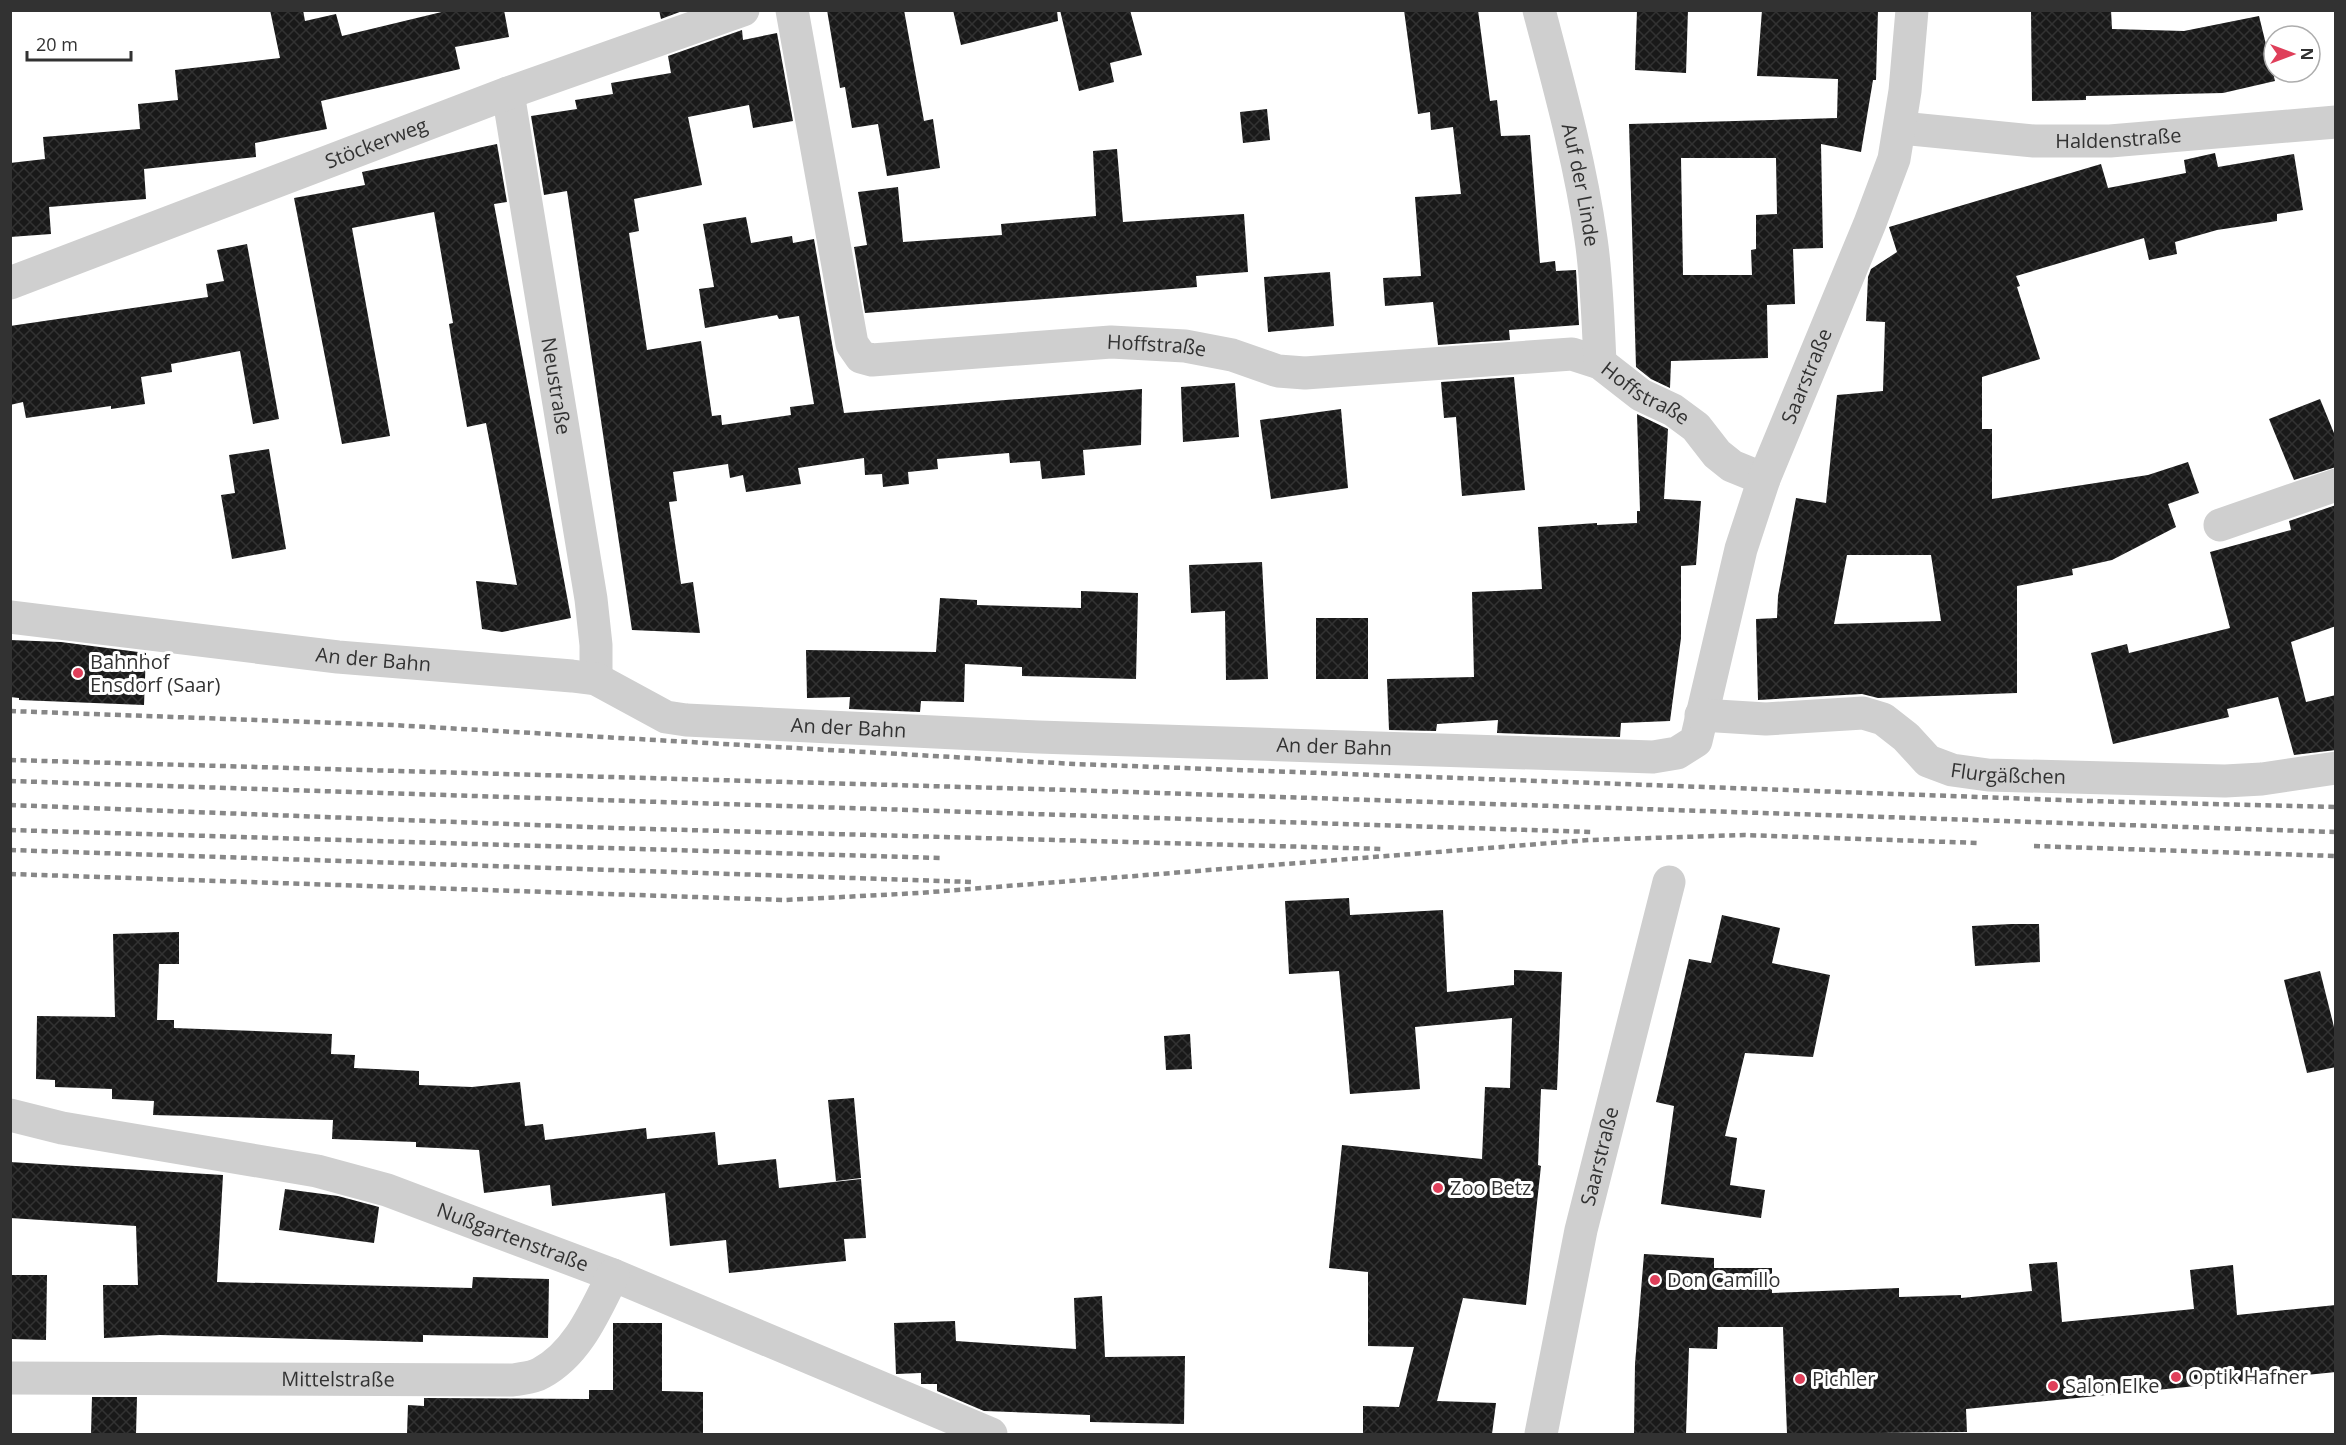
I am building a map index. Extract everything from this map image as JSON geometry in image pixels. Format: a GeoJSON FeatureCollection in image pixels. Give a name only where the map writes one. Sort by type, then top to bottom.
{"type":"FeatureCollection","features":[{"type":"Feature","properties":{"kind":"street","name":"Stöckerweg"},"geometry":{"type":"LineString","coordinates":[[10,283],[508,93],[742,10]]}},
{"type":"Feature","properties":{"kind":"street","name":"Hoffstraße"},"geometry":{"type":"LineString","coordinates":[[792,10],[852,344],[861,357],[872,360],[1111,342],[1185,346],[1232,355],[1278,371],[1305,373],[1572,354],[1600,363],[1641,396],[1673,410],[1696,427],[1717,454],[1732,466],[1764,479]]}},
{"type":"Feature","properties":{"kind":"street","name":"Auf der Linde"},"geometry":{"type":"LineString","coordinates":[[1539,10],[1568,119],[1584,196],[1596,282],[1600,363]]}},
{"type":"Feature","properties":{"kind":"street","name":"Saarstraße"},"geometry":{"type":"LineString","coordinates":[[1699,728],[1741,549],[1764,479],[1870,223],[1894,159],[1901,128],[1912,10]]}},
{"type":"Feature","properties":{"kind":"street","name":"Neustraße"},"geometry":{"type":"LineString","coordinates":[[508,93],[591,599],[596,645],[596,679]]}},
{"type":"Feature","properties":{"kind":"street","name":"Haldenstraße"},"geometry":{"type":"LineString","coordinates":[[1901,128],[2034,141],[2110,141],[2336,122]]}},
{"type":"Feature","properties":{"kind":"street"},"geometry":{"type":"LineString","coordinates":[[2220,525],[2336,485]]}},
{"type":"Feature","properties":{"kind":"street","name":"An der Bahn"},"geometry":{"type":"LineString","coordinates":[[10,617],[338,657],[596,679],[666,717],[686,720],[1038,736],[1653,756],[1677,753],[1699,728]]}},
{"type":"Feature","properties":{"kind":"street","name":"Flurgäßchen"},"geometry":{"type":"LineString","coordinates":[[1699,728],[1766,719],[1863,713],[1883,719],[1906,736],[1928,761],[1952,770],[1988,775],[2225,781],[2262,779],[2336,768]]}},
{"type":"Feature","properties":{"kind":"street","name":"Saarstraße"},"geometry":{"type":"LineString","coordinates":[[1541,1434],[1581,1230],[1669,882]]}},
{"type":"Feature","properties":{"kind":"street","name":"Nußgartenstraße"},"geometry":{"type":"LineString","coordinates":[[10,1115],[62,1128],[317,1171],[387,1190],[613,1275],[992,1434]]}},
{"type":"Feature","properties":{"kind":"street","name":"Mittelstraße"},"geometry":{"type":"LineString","coordinates":[[10,1378],[513,1380],[540,1374],[564,1357],[585,1330],[613,1275]]}},
{"type":"Feature","properties":{"kind":"building"},"geometry":{"type":"Polygon","coordinates":[[[270,10],[303,10],[305,21],[336,14],[342,36],[450,10],[504,10],[509,37],[455,47],[460,69],[321,101],[327,129],[255,143],[256,157],[144,169],[146,199],[49,207],[51,234],[10,237],[10,163],[45,159],[43,137],[140,129],[138,104],[178,100],[175,70],[280,58],[270,10]]]}},
{"type":"Feature","properties":{"kind":"building"},"geometry":{"type":"Polygon","coordinates":[[[659,10],[685,10],[661,19],[659,10]]]}},
{"type":"Feature","properties":{"kind":"building"},"geometry":{"type":"Polygon","coordinates":[[[827,10],[904,10],[924,121],[933,119],[940,168],[887,176],[878,124],[852,128],[845,87],[840,88],[827,10]]]}},
{"type":"Feature","properties":{"kind":"building"},"geometry":{"type":"Polygon","coordinates":[[[953,10],[1057,10],[1058,21],[961,45],[953,10]]]}},
{"type":"Feature","properties":{"kind":"building"},"geometry":{"type":"Polygon","coordinates":[[[1060,10],[1130,10],[1142,55],[1110,63],[1114,82],[1079,91],[1060,10]]]}},
{"type":"Feature","properties":{"kind":"building"},"geometry":{"type":"Polygon","coordinates":[[[1404,10],[1478,10],[1490,101],[1497,100],[1501,136],[1530,135],[1540,263],[1555,261],[1556,271],[1576,270],[1579,325],[1509,330],[1510,340],[1438,345],[1433,302],[1385,306],[1383,278],[1421,276],[1415,197],[1461,194],[1453,127],[1431,130],[1430,112],[1418,114],[1404,10]]]}},
{"type":"Feature","properties":{"kind":"building"},"geometry":{"type":"Polygon","coordinates":[[[1637,10],[1688,10],[1686,73],[1635,70],[1637,10]]]}},
{"type":"Feature","properties":{"kind":"building"},"geometry":{"type":"Polygon","coordinates":[[[1762,10],[1878,10],[1876,80],[1873,80],[1861,152],[1821,144],[1823,248],[1793,249],[1795,304],[1767,305],[1768,358],[1671,361],[1670,388],[1651,379],[1636,367],[1629,124],[1837,118],[1838,79],[1757,76],[1762,10]],[[1681,158],[1683,275],[1752,275],[1751,250],[1756,249],[1756,215],[1777,214],[1776,158],[1681,158]]]}},
{"type":"Feature","properties":{"kind":"building"},"geometry":{"type":"Polygon","coordinates":[[[2031,10],[2111,10],[2112,29],[2184,31],[2259,16],[2262,28],[2262,84],[2223,93],[2086,96],[2086,100],[2032,101],[2031,10]]]}},
{"type":"Feature","properties":{"kind":"building"},"geometry":{"type":"Polygon","coordinates":[[[742,30],[743,40],[777,33],[793,121],[753,128],[749,105],[688,117],[702,185],[634,199],[639,231],[629,233],[647,350],[701,341],[712,416],[721,415],[722,425],[791,415],[790,407],[814,404],[799,316],[779,319],[777,315],[705,328],[699,289],[714,287],[703,224],[746,217],[751,243],[792,236],[793,243],[814,239],[844,413],[1142,389],[1141,445],[1083,450],[1085,475],[1042,479],[1040,461],[1010,463],[1009,453],[937,459],[938,469],[908,472],[909,484],[883,487],[882,474],[865,475],[864,458],[798,468],[801,484],[746,492],[743,475],[730,478],[728,464],[673,472],[677,501],[669,502],[681,584],[693,582],[700,633],[632,630],[567,191],[544,195],[531,116],[577,109],[575,100],[613,94],[611,83],[671,73],[668,56],[742,30]]]}},
{"type":"Feature","properties":{"kind":"building"},"geometry":{"type":"Polygon","coordinates":[[[1267,109],[1270,140],[1243,143],[1240,112],[1267,109]]]}},
{"type":"Feature","properties":{"kind":"building"},"geometry":{"type":"Polygon","coordinates":[[[497,144],[507,202],[494,204],[571,618],[502,632],[482,629],[476,581],[517,585],[486,423],[467,427],[449,324],[453,323],[434,212],[352,228],[390,436],[342,444],[294,198],[365,185],[362,172],[497,144]]]}},
{"type":"Feature","properties":{"kind":"building"},"geometry":{"type":"Polygon","coordinates":[[[1117,149],[1123,222],[1244,214],[1248,272],[1196,276],[1197,287],[865,313],[854,247],[867,245],[858,192],[898,187],[903,242],[1002,235],[1001,224],[1096,216],[1093,151],[1117,149]]]}},
{"type":"Feature","properties":{"kind":"building"},"geometry":{"type":"Polygon","coordinates":[[[2215,153],[2218,167],[2294,154],[2303,210],[2277,214],[2277,221],[2217,230],[2175,242],[2177,254],[2149,260],[2144,238],[2016,276],[2020,286],[2017,287],[2040,359],[1982,377],[1982,429],[1992,429],[1992,499],[2148,475],[2188,462],[2199,493],[2168,504],[2176,527],[2112,560],[2072,569],[2073,575],[2017,586],[2017,693],[1878,698],[1862,694],[1758,700],[1756,619],[1777,618],[1778,596],[1796,498],[1826,503],[1837,395],[1883,391],[1885,322],[1866,321],[1868,277],[1871,269],[1897,252],[1889,227],[2101,164],[2108,188],[2186,173],[2184,160],[2215,153]],[[1847,555],[1834,624],[1941,621],[1931,555],[1847,555]]]}},
{"type":"Feature","properties":{"kind":"building"},"geometry":{"type":"Polygon","coordinates":[[[247,244],[279,419],[253,424],[240,351],[171,364],[172,372],[141,377],[145,404],[111,409],[111,406],[26,418],[23,402],[10,405],[10,326],[208,297],[206,284],[224,281],[217,250],[247,244]]]}},
{"type":"Feature","properties":{"kind":"building"},"geometry":{"type":"Polygon","coordinates":[[[1330,272],[1334,326],[1268,332],[1264,277],[1330,272]]]}},
{"type":"Feature","properties":{"kind":"building"},"geometry":{"type":"Polygon","coordinates":[[[1514,377],[1525,490],[1462,496],[1456,417],[1444,418],[1441,382],[1514,377]]]}},
{"type":"Feature","properties":{"kind":"building"},"geometry":{"type":"Polygon","coordinates":[[[1235,383],[1239,437],[1183,442],[1181,387],[1235,383]]]}},
{"type":"Feature","properties":{"kind":"building"},"geometry":{"type":"Polygon","coordinates":[[[2320,399],[2336,438],[2336,467],[2294,480],[2269,419],[2320,399]]]}},
{"type":"Feature","properties":{"kind":"building"},"geometry":{"type":"Polygon","coordinates":[[[1341,409],[1348,488],[1271,499],[1260,420],[1341,409]]]}},
{"type":"Feature","properties":{"kind":"building"},"geometry":{"type":"Polygon","coordinates":[[[1637,414],[1668,429],[1664,499],[1701,501],[1696,565],[1681,566],[1681,638],[1670,721],[1621,723],[1620,737],[1497,733],[1498,720],[1437,724],[1436,731],[1389,730],[1387,679],[1474,677],[1472,592],[1542,589],[1538,527],[1637,523],[1637,511],[1640,511],[1637,414]]]}},
{"type":"Feature","properties":{"kind":"building"},"geometry":{"type":"Polygon","coordinates":[[[269,449],[286,549],[232,559],[221,495],[235,493],[229,455],[269,449]]]}},
{"type":"Feature","properties":{"kind":"building"},"geometry":{"type":"Polygon","coordinates":[[[2336,505],[2336,626],[2291,642],[2306,702],[2336,695],[2336,750],[2294,755],[2278,697],[2227,709],[2229,717],[2113,744],[2091,653],[2127,644],[2129,653],[2230,628],[2210,552],[2291,530],[2289,521],[2336,505]]]}},
{"type":"Feature","properties":{"kind":"building"},"geometry":{"type":"Polygon","coordinates":[[[1262,562],[1268,679],[1226,680],[1225,611],[1191,613],[1189,565],[1262,562]]]}},
{"type":"Feature","properties":{"kind":"building"},"geometry":{"type":"Polygon","coordinates":[[[1081,591],[1138,593],[1136,679],[1022,676],[1022,667],[965,664],[964,702],[921,701],[920,712],[849,709],[850,697],[807,698],[806,650],[936,652],[940,598],[977,600],[977,605],[1081,608],[1081,591]]]}},
{"type":"Feature","properties":{"kind":"building"},"geometry":{"type":"Polygon","coordinates":[[[1316,618],[1368,618],[1368,679],[1316,679],[1316,618]]]}},
{"type":"Feature","properties":{"kind":"building","name":"Bahnhof Ensdorf (Saar)"},"geometry":{"type":"Polygon","coordinates":[[[10,640],[61,642],[146,653],[144,705],[19,700],[19,698],[10,697],[10,640]]]}},
{"type":"Feature","properties":{"kind":"building"},"geometry":{"type":"Polygon","coordinates":[[[1349,898],[1350,915],[1443,910],[1447,992],[1514,985],[1514,970],[1562,972],[1557,1090],[1541,1089],[1538,1165],[1541,1166],[1526,1305],[1463,1298],[1437,1401],[1496,1403],[1492,1434],[1363,1434],[1363,1406],[1399,1407],[1414,1347],[1368,1346],[1368,1272],[1329,1268],[1342,1145],[1482,1159],[1485,1087],[1510,1088],[1512,1018],[1415,1027],[1420,1089],[1350,1094],[1339,971],[1289,974],[1285,901],[1349,898]]]}},
{"type":"Feature","properties":{"kind":"building"},"geometry":{"type":"Polygon","coordinates":[[[1722,915],[1780,928],[1772,963],[1830,975],[1813,1057],[1745,1053],[1725,1136],[1737,1138],[1730,1185],[1765,1190],[1761,1218],[1661,1204],[1674,1106],[1656,1102],[1689,959],[1711,963],[1722,915]]]}},
{"type":"Feature","properties":{"kind":"building"},"geometry":{"type":"Polygon","coordinates":[[[2039,924],[2040,962],[1975,966],[1972,926],[2039,924]]]}},
{"type":"Feature","properties":{"kind":"building"},"geometry":{"type":"Polygon","coordinates":[[[179,932],[179,964],[159,964],[157,1020],[174,1020],[174,1028],[332,1034],[331,1054],[355,1055],[354,1068],[419,1071],[419,1085],[472,1087],[520,1082],[525,1126],[543,1124],[545,1140],[646,1128],[647,1139],[715,1132],[718,1165],[776,1159],[779,1188],[861,1179],[866,1238],[844,1239],[846,1261],[729,1273],[726,1240],[670,1246],[665,1193],[552,1206],[550,1185],[484,1193],[479,1150],[416,1147],[416,1142],[332,1139],[333,1120],[153,1115],[154,1101],[112,1099],[112,1089],[55,1087],[55,1080],[36,1079],[37,1016],[115,1017],[113,934],[179,932]]]}},
{"type":"Feature","properties":{"kind":"building"},"geometry":{"type":"Polygon","coordinates":[[[2320,971],[2336,1035],[2336,1067],[2307,1073],[2284,980],[2320,971]]]}},
{"type":"Feature","properties":{"kind":"building"},"geometry":{"type":"Polygon","coordinates":[[[1190,1034],[1192,1069],[1166,1070],[1164,1036],[1190,1034]]]}},
{"type":"Feature","properties":{"kind":"building"},"geometry":{"type":"Polygon","coordinates":[[[854,1098],[861,1178],[836,1181],[828,1100],[854,1098]]]}},
{"type":"Feature","properties":{"kind":"building"},"geometry":{"type":"Polygon","coordinates":[[[10,1162],[223,1175],[217,1282],[472,1288],[473,1277],[549,1279],[548,1338],[423,1335],[423,1342],[160,1335],[104,1338],[103,1285],[138,1285],[136,1226],[10,1218],[10,1162]]]}},
{"type":"Feature","properties":{"kind":"building"},"geometry":{"type":"Polygon","coordinates":[[[285,1189],[338,1196],[379,1207],[374,1243],[279,1230],[285,1189]]]}},
{"type":"Feature","properties":{"kind":"building"},"geometry":{"type":"Polygon","coordinates":[[[1644,1254],[1714,1258],[1714,1268],[1772,1268],[1772,1293],[1899,1288],[1899,1297],[1961,1295],[1961,1298],[2032,1291],[2029,1264],[2057,1262],[2062,1322],[2194,1309],[2190,1270],[2233,1265],[2237,1315],[2336,1305],[2336,1372],[1966,1409],[1967,1432],[1787,1434],[1783,1327],[1718,1327],[1717,1349],[1689,1348],[1686,1434],[1634,1434],[1635,1364],[1644,1254]]]}},
{"type":"Feature","properties":{"kind":"building"},"geometry":{"type":"Polygon","coordinates":[[[10,1275],[47,1275],[46,1340],[10,1339],[10,1275]]]}},
{"type":"Feature","properties":{"kind":"building"},"geometry":{"type":"Polygon","coordinates":[[[1102,1296],[1105,1357],[1185,1356],[1184,1424],[1090,1422],[1090,1415],[984,1411],[937,1391],[937,1384],[921,1384],[921,1373],[896,1374],[894,1323],[955,1321],[956,1341],[1076,1349],[1074,1298],[1102,1296]]]}},
{"type":"Feature","properties":{"kind":"building"},"geometry":{"type":"Polygon","coordinates":[[[613,1323],[662,1323],[662,1391],[703,1392],[703,1434],[407,1434],[408,1405],[424,1406],[424,1398],[589,1399],[589,1390],[613,1390],[613,1323]]]}},
{"type":"Feature","properties":{"kind":"building"},"geometry":{"type":"Polygon","coordinates":[[[92,1397],[137,1397],[136,1434],[91,1434],[92,1397]]]}},
{"type":"Feature","properties":{"kind":"railway"},"geometry":{"type":"LineString","coordinates":[[10,711],[393,725],[1074,764],[2088,801],[2336,807]]}},
{"type":"Feature","properties":{"kind":"railway"},"geometry":{"type":"LineString","coordinates":[[10,760],[1070,790],[2336,832]]}},
{"type":"Feature","properties":{"kind":"railway"},"geometry":{"type":"LineString","coordinates":[[10,781],[1592,832]]}},
{"type":"Feature","properties":{"kind":"railway"},"geometry":{"type":"LineString","coordinates":[[10,805],[614,828],[1384,849]]}},
{"type":"Feature","properties":{"kind":"railway"},"geometry":{"type":"LineString","coordinates":[[10,830],[940,858]]}},
{"type":"Feature","properties":{"kind":"railway"},"geometry":{"type":"LineString","coordinates":[[10,874],[785,900],[919,893],[1589,840],[1744,835],[1979,843]]}},
{"type":"Feature","properties":{"kind":"railway"},"geometry":{"type":"LineString","coordinates":[[2034,846],[2336,856]]}},
{"type":"Feature","properties":{"kind":"railway"},"geometry":{"type":"LineString","coordinates":[[10,850],[973,882]]}},
{"type":"Feature","properties":{"kind":"place","name":"Bahnhof Ensdorf (Saar)"},"geometry":{"type":"Point","coordinates":[78,673]}},
{"type":"Feature","properties":{"kind":"place","name":"Zoo Betz"},"geometry":{"type":"Point","coordinates":[1438,1188]}},
{"type":"Feature","properties":{"kind":"place","name":"Don Camillo"},"geometry":{"type":"Point","coordinates":[1655,1280]}},
{"type":"Feature","properties":{"kind":"place","name":"Optik Hafner"},"geometry":{"type":"Point","coordinates":[2176,1377]}},
{"type":"Feature","properties":{"kind":"place","name":"Pichler"},"geometry":{"type":"Point","coordinates":[1800,1379]}},
{"type":"Feature","properties":{"kind":"place","name":"Salon Elke"},"geometry":{"type":"Point","coordinates":[2053,1386]}}]}
